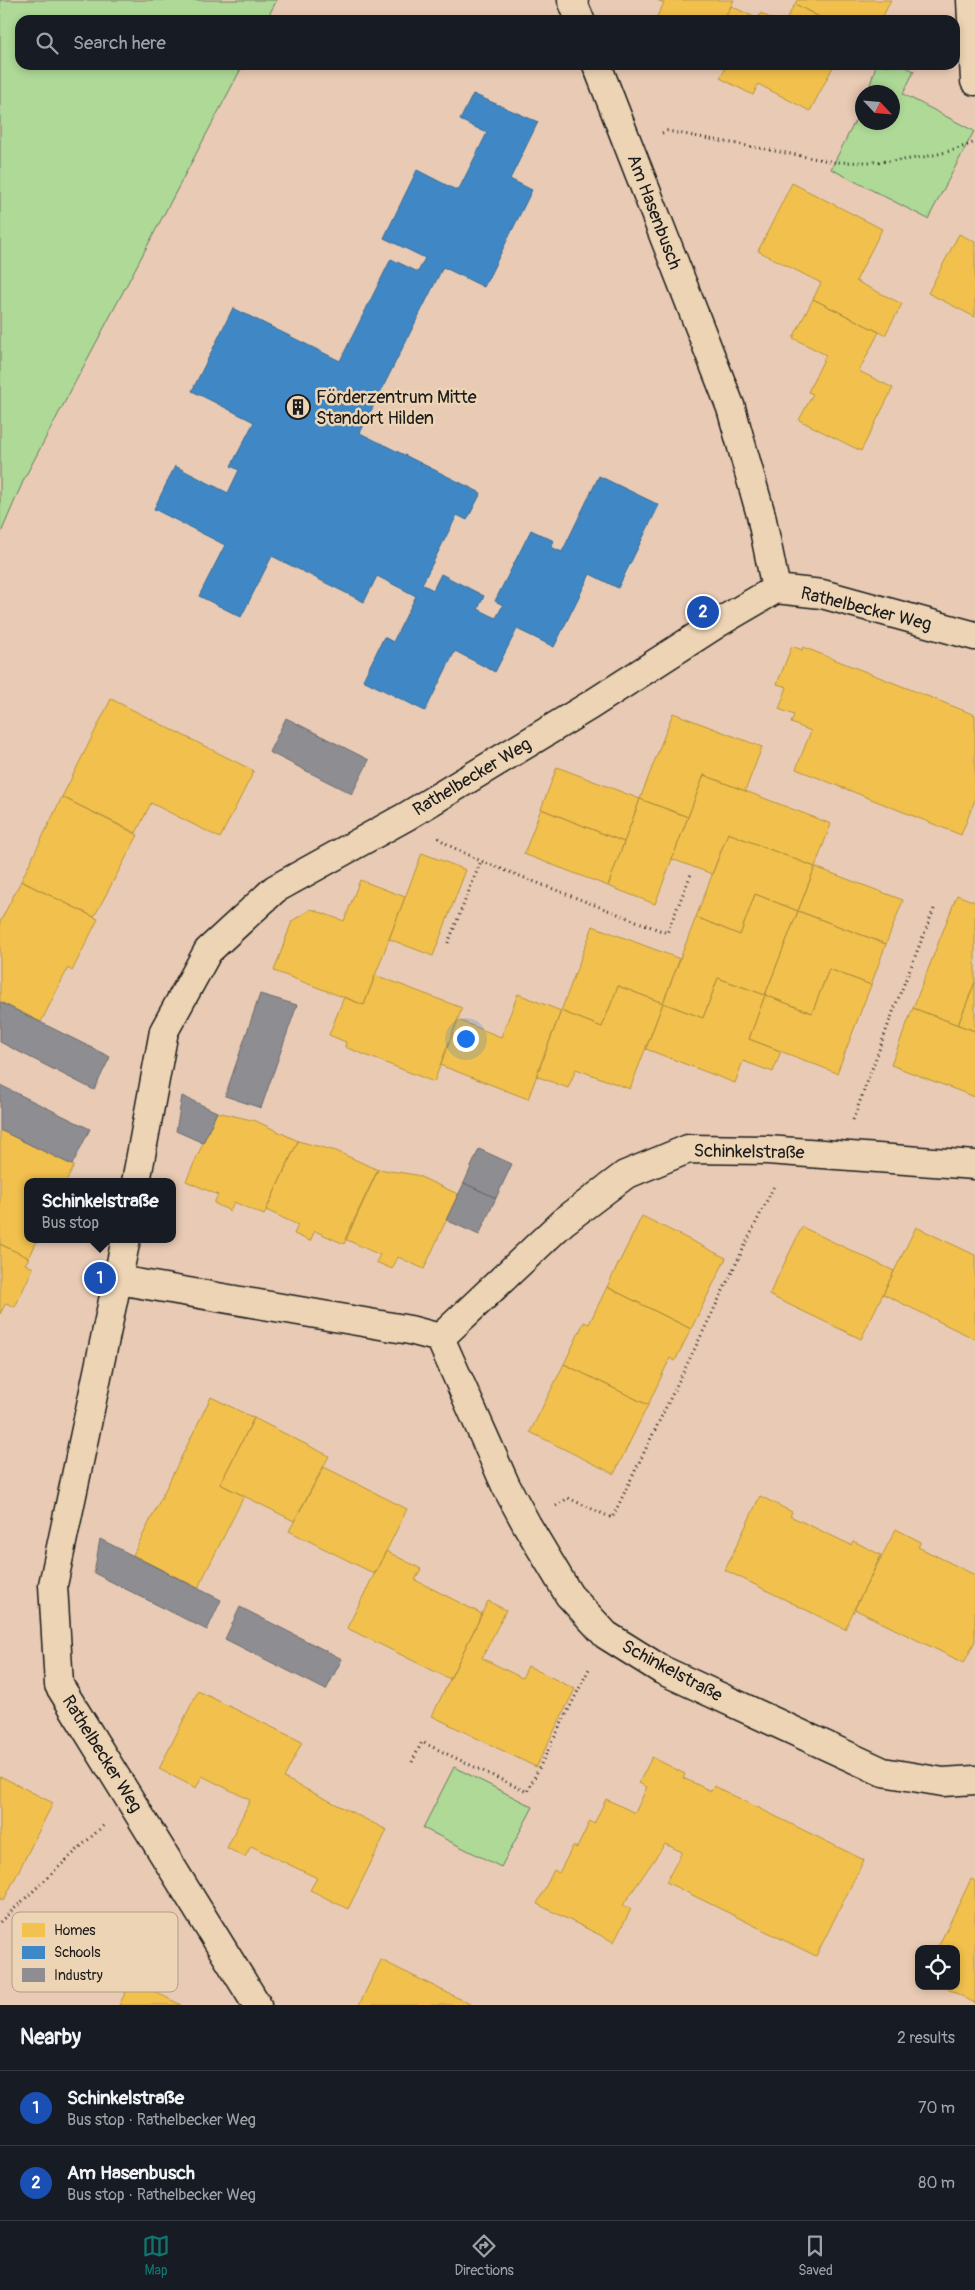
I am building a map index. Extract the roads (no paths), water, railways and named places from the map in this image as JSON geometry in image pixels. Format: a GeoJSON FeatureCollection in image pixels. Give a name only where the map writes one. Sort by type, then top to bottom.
{"type":"FeatureCollection","features":[{"type":"Feature","properties":{"kind":"street"},"geometry":{"type":"LineString","coordinates":[[572,0],[578,15]]}},
{"type":"Feature","properties":{"kind":"street"},"geometry":{"type":"LineString","coordinates":[[972,0],[975,80]]}},
{"type":"Feature","properties":{"kind":"street","name":"Am Hasenbusch"},"geometry":{"type":"LineString","coordinates":[[599,70],[731,408],[761,515],[776,589]]}},
{"type":"Feature","properties":{"kind":"street","name":"Rathelbecker Weg"},"geometry":{"type":"LineString","coordinates":[[137,1178],[164,1031],[208,951],[275,889],[407,816],[589,706],[718,623],[776,589],[822,594],[975,636]]}},
{"type":"Feature","properties":{"kind":"street","name":"Schinkelstraße"},"geometry":{"type":"LineString","coordinates":[[975,1165],[767,1150],[688,1149],[625,1175],[563,1222],[440,1338],[506,1486],[527,1526],[569,1595],[606,1635],[662,1670],[883,1772],[943,1782],[975,1780]]}},
{"type":"Feature","properties":{"kind":"street","name":"Rathelbecker Weg"},"geometry":{"type":"LineString","coordinates":[[125,1243],[53,1584],[59,1686],[257,2005]]}},
{"type":"Feature","properties":{"kind":"street"},"geometry":{"type":"LineString","coordinates":[[118,1280],[410,1330],[440,1338]]}},
{"type":"Feature","properties":{"kind":"place","name":"Förderzentrum Mitte Standort Hilden"},"geometry":{"type":"Point","coordinates":[298,407]}},
{"type":"Feature","properties":{"kind":"place","name":"Am Hasenbusch"},"geometry":{"type":"Point","coordinates":[703,612]}},
{"type":"Feature","properties":{"kind":"place","name":"Schinkelstraße"},"geometry":{"type":"Point","coordinates":[100,1278]}}]}
